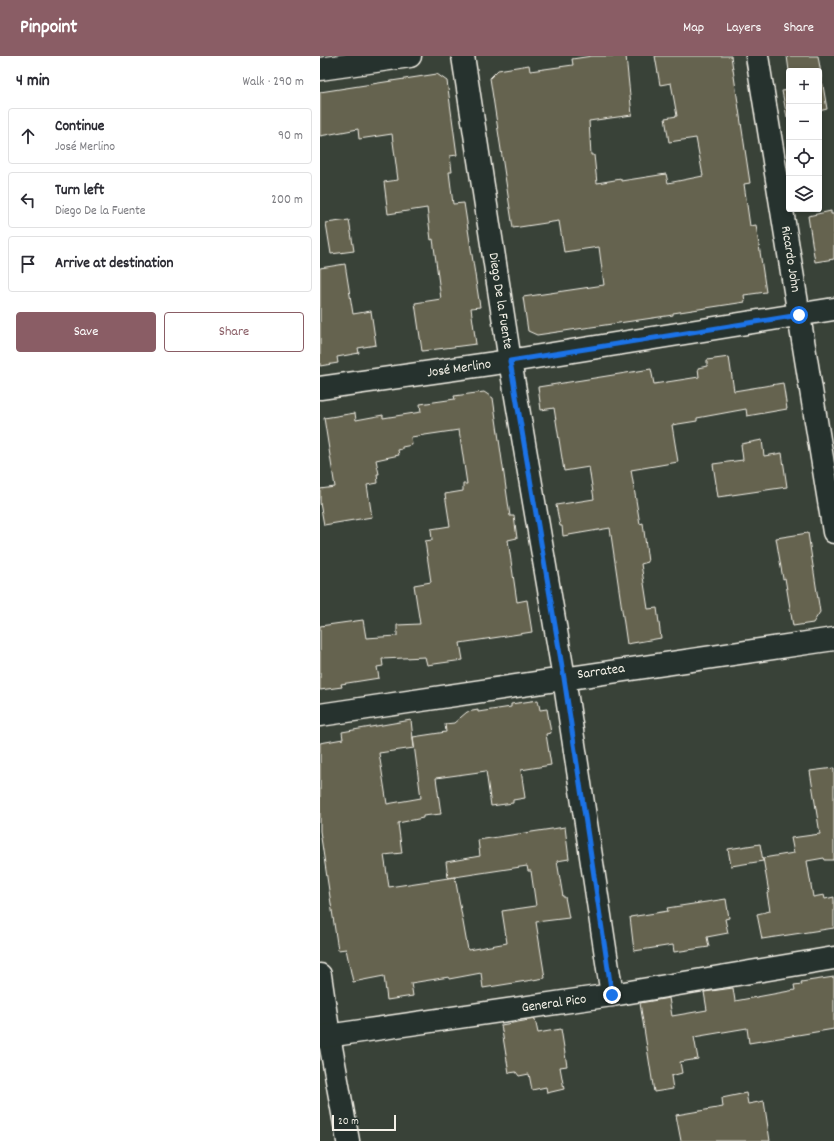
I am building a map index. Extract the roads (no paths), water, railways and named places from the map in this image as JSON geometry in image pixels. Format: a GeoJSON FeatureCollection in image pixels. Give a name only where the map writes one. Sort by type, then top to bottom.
{"type":"FeatureCollection","features":[{"type":"Feature","properties":{"kind":"street"},"geometry":{"type":"LineString","coordinates":[[320,69],[410,56]]}},
{"type":"Feature","properties":{"kind":"street","name":"Diego De la Fuente"},"geometry":{"type":"LineString","coordinates":[[463,56],[510,361],[564,678],[612,995]]}},
{"type":"Feature","properties":{"kind":"street","name":"Ricardo John"},"geometry":{"type":"LineString","coordinates":[[757,56],[834,532]]}},
{"type":"Feature","properties":{"kind":"street","name":"José Merlino"},"geometry":{"type":"LineString","coordinates":[[320,388],[510,361],[834,309]]}},
{"type":"Feature","properties":{"kind":"street","name":"Sarratea"},"geometry":{"type":"LineString","coordinates":[[320,715],[834,639]]}},
{"type":"Feature","properties":{"kind":"street","name":"General Pico"},"geometry":{"type":"LineString","coordinates":[[324,1037],[612,995],[834,958]]}},
{"type":"Feature","properties":{"kind":"street"},"geometry":{"type":"LineString","coordinates":[[320,975],[324,1037],[348,1141]]}}]}
